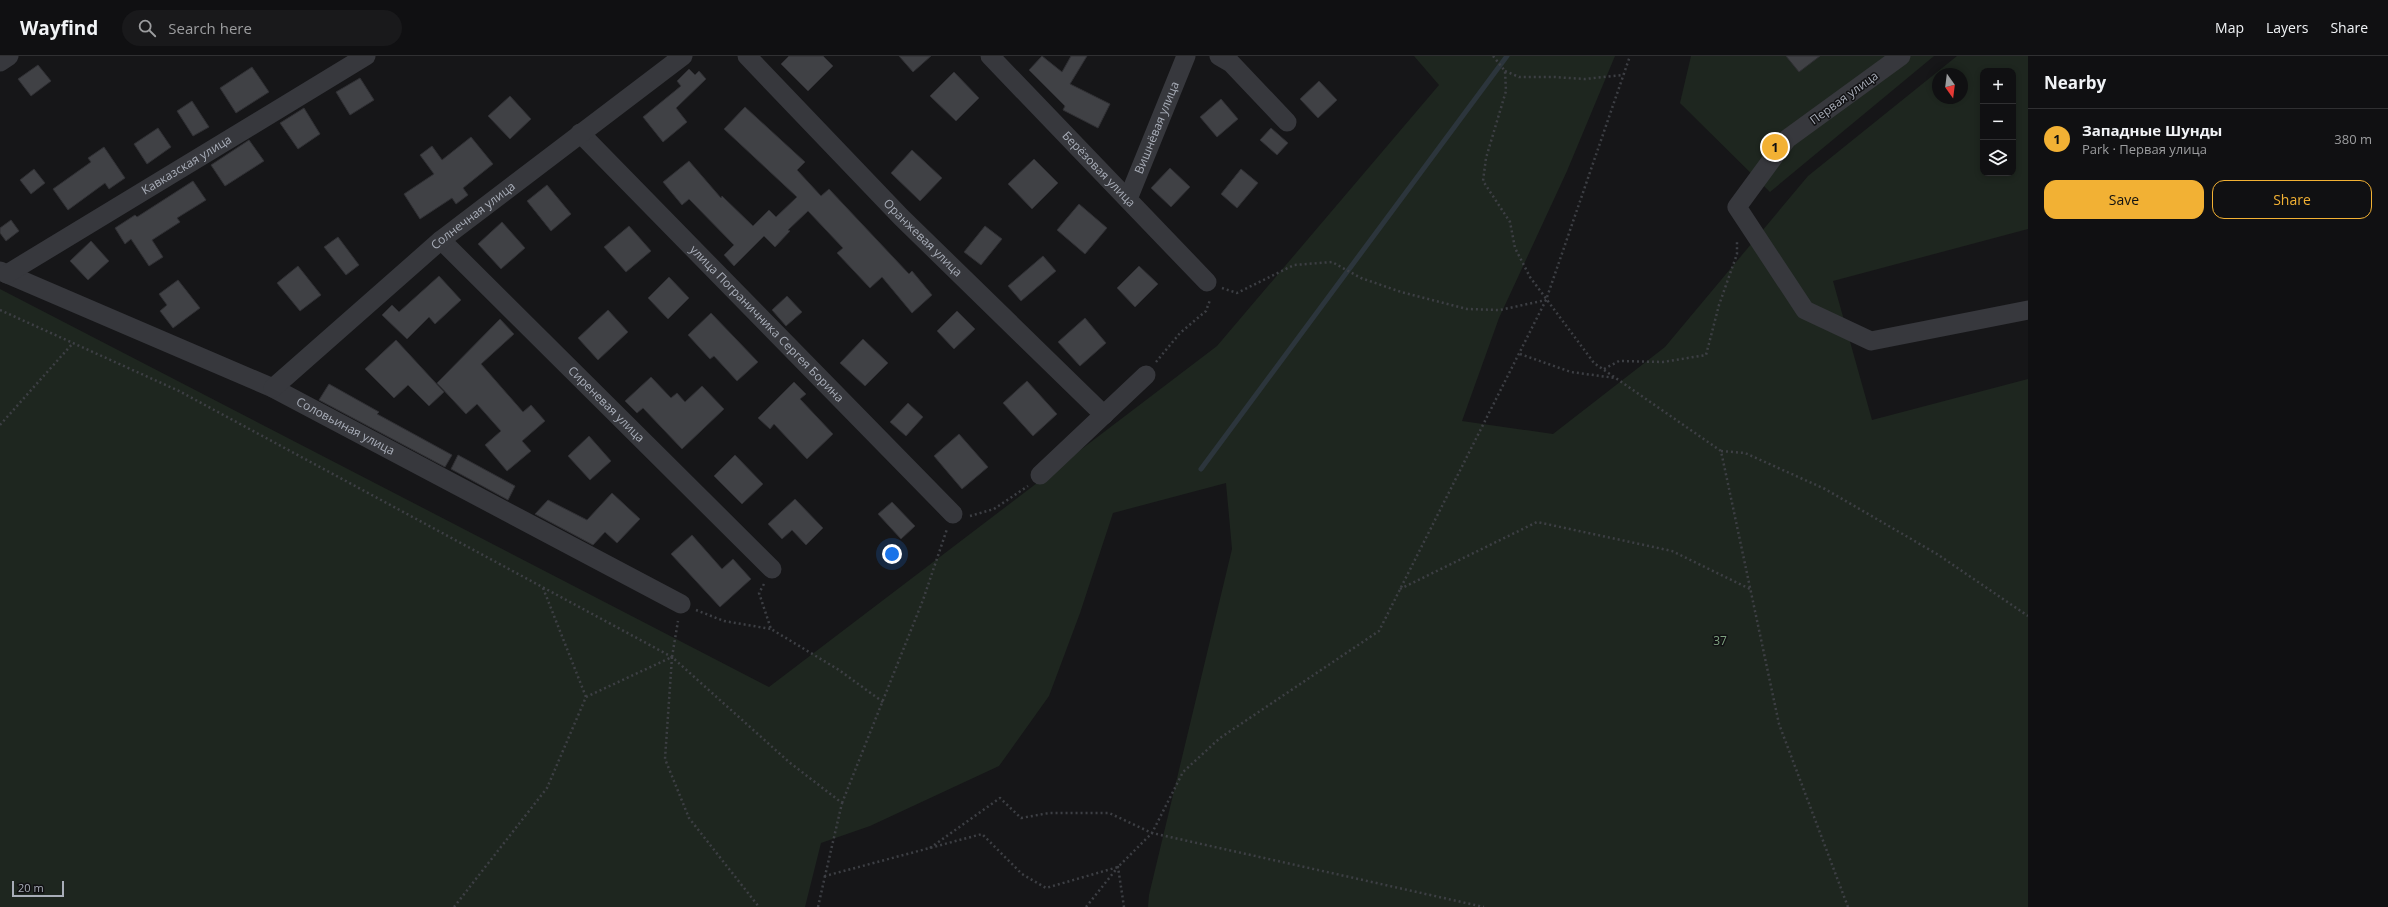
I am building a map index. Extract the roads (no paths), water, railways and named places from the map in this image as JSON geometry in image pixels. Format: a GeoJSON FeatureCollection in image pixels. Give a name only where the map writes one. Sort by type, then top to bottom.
{"type":"FeatureCollection","features":[{"type":"Feature","properties":{"kind":"street"},"geometry":{"type":"LineString","coordinates":[[0,62],[9,56]]}},
{"type":"Feature","properties":{"kind":"street","name":"Кавказская улица"},"geometry":{"type":"LineString","coordinates":[[3,273],[366,56]]}},
{"type":"Feature","properties":{"kind":"street","name":"Солнечная улица"},"geometry":{"type":"LineString","coordinates":[[274,388],[441,240],[683,56]]}},
{"type":"Feature","properties":{"kind":"street","name":"Оранжевая улица"},"geometry":{"type":"LineString","coordinates":[[747,56],[901,217],[1104,415]]}},
{"type":"Feature","properties":{"kind":"street","name":"Берёзовая улица"},"geometry":{"type":"LineString","coordinates":[[990,56],[1207,282]]}},
{"type":"Feature","properties":{"kind":"street","name":"Вишнёвая улица"},"geometry":{"type":"LineString","coordinates":[[1128,199],[1186,56]]}},
{"type":"Feature","properties":{"kind":"street"},"geometry":{"type":"LineString","coordinates":[[1219,56],[1231,63],[1287,122]]}},
{"type":"Feature","properties":{"kind":"street","name":"Первая улица"},"geometry":{"type":"LineString","coordinates":[[1901,56],[1787,139],[1737,207],[1805,310],[1870,341],[2028,310]]}},
{"type":"Feature","properties":{"kind":"street","name":"улица Пограничника Сергея Борина"},"geometry":{"type":"LineString","coordinates":[[580,133],[953,514]]}},
{"type":"Feature","properties":{"kind":"street","name":"Сиреневая улица"},"geometry":{"type":"LineString","coordinates":[[441,240],[772,569]]}},
{"type":"Feature","properties":{"kind":"street","name":"Соловьиная улица"},"geometry":{"type":"LineString","coordinates":[[3,273],[274,388],[681,604]]}},
{"type":"Feature","properties":{"kind":"street"},"geometry":{"type":"LineString","coordinates":[[1040,476],[1146,375]]}},
{"type":"Feature","properties":{"kind":"waterway"},"geometry":{"type":"LineString","coordinates":[[1201,469],[1507,56]]}},
{"type":"Feature","properties":{"kind":"place","name":"Западные Шунды"},"geometry":{"type":"Point","coordinates":[1775,147]}},
{"type":"Feature","properties":{"kind":"park label","name":"37"},"geometry":{"type":"Point","coordinates":[1720,641]}}]}
